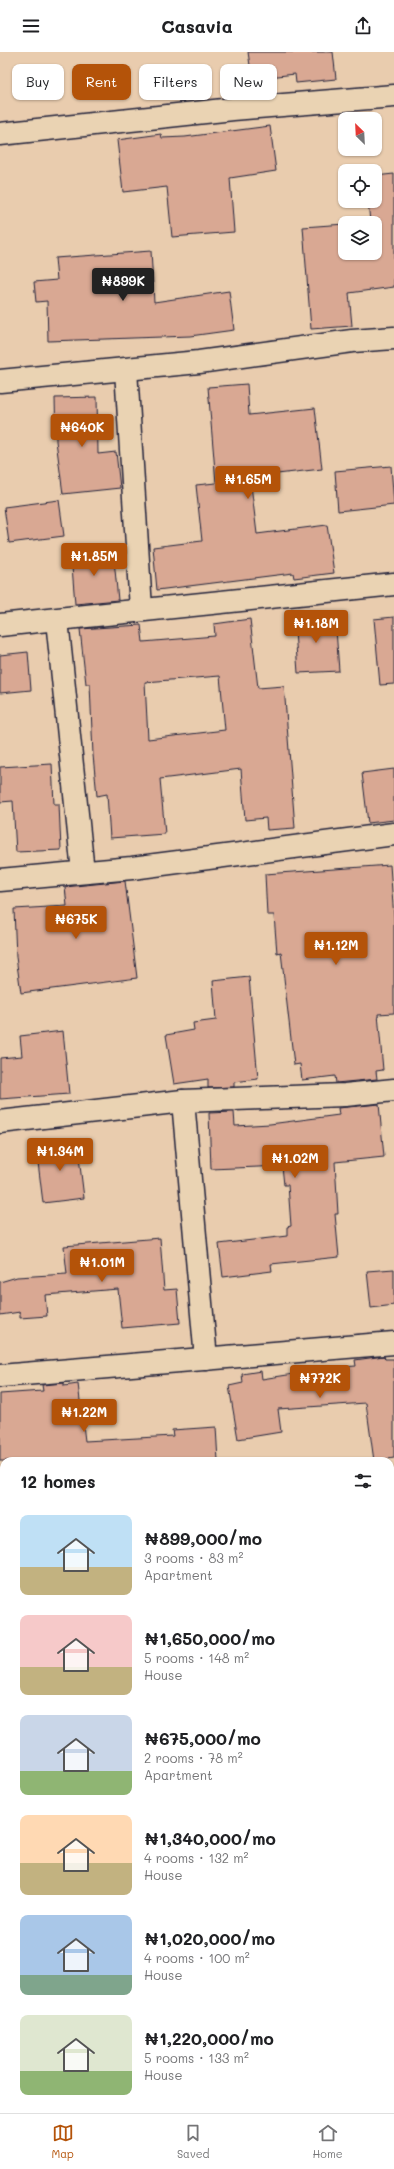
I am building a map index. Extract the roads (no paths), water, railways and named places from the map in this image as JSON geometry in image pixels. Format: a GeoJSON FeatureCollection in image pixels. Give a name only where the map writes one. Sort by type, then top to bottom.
{"type":"FeatureCollection","features":[{"type":"Feature","properties":{"kind":"street"},"geometry":{"type":"LineString","coordinates":[[0,134],[233,109],[394,96]]}},
{"type":"Feature","properties":{"kind":"street"},"geometry":{"type":"LineString","coordinates":[[0,381],[126,370],[199,362],[352,341],[394,338]]}},
{"type":"Feature","properties":{"kind":"street"},"geometry":{"type":"LineString","coordinates":[[126,370],[141,609]]}},
{"type":"Feature","properties":{"kind":"street"},"geometry":{"type":"LineString","coordinates":[[0,625],[57,620],[141,609],[316,593],[394,584]]}},
{"type":"Feature","properties":{"kind":"street"},"geometry":{"type":"LineString","coordinates":[[57,620],[83,872]]}},
{"type":"Feature","properties":{"kind":"street"},"geometry":{"type":"LineString","coordinates":[[0,880],[139,867],[394,834]]}},
{"type":"Feature","properties":{"kind":"street"},"geometry":{"type":"LineString","coordinates":[[0,1122],[183,1101],[345,1095],[394,1090]]}},
{"type":"Feature","properties":{"kind":"street"},"geometry":{"type":"LineString","coordinates":[[183,1101],[206,1359]]}},
{"type":"Feature","properties":{"kind":"street"},"geometry":{"type":"LineString","coordinates":[[0,1376],[394,1343]]}}]}
